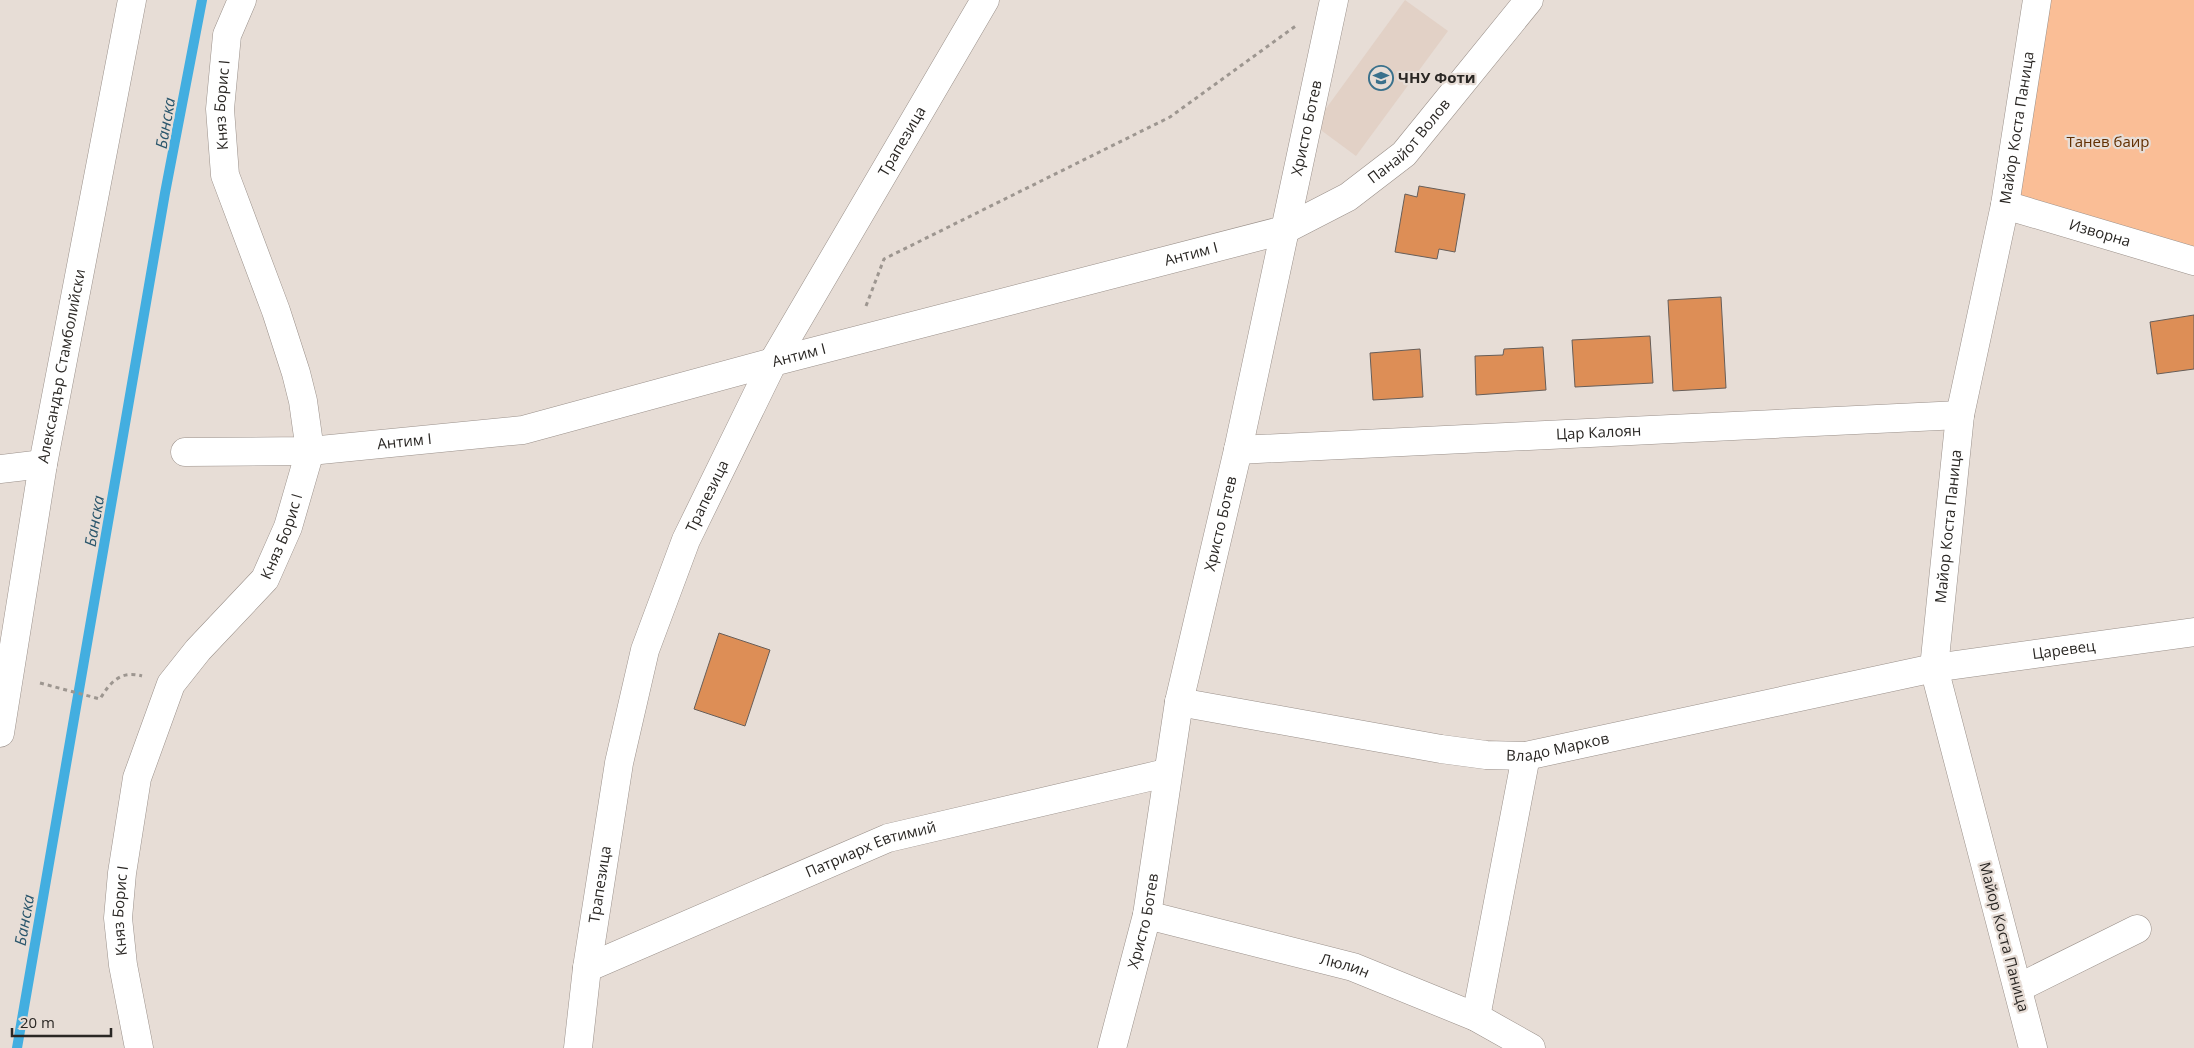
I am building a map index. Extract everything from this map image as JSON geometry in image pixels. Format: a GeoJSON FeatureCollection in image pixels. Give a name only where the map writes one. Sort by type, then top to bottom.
{"type":"FeatureCollection","features":[{"type":"Feature","properties":{"kind":"street","name":"Александър Стамболийски"},"geometry":{"type":"LineString","coordinates":[[0,732],[43,464],[132,0]]}},
{"type":"Feature","properties":{"kind":"street","name":"Княз Борис I"},"geometry":{"type":"LineString","coordinates":[[139,1048],[123,965],[118,918],[122,873],[137,778],[171,684],[198,650],[265,579],[288,527],[310,451],[303,401],[296,373],[276,311],[225,175],[220,109],[227,35],[242,0]]}},
{"type":"Feature","properties":{"kind":"street","name":"Трапезица"},"geometry":{"type":"LineString","coordinates":[[578,1048],[587,968],[619,763],[645,650],[686,540],[773,362],[985,0]]}},
{"type":"Feature","properties":{"kind":"street","name":"Христо Ботев"},"geometry":{"type":"LineString","coordinates":[[1112,1048],[1146,915],[1166,772],[1179,702],[1238,450],[1334,0]]}},
{"type":"Feature","properties":{"kind":"street","name":"Панайот Волов"},"geometry":{"type":"LineString","coordinates":[[1284,230],[1348,197],[1404,154],[1530,0]]}},
{"type":"Feature","properties":{"kind":"street","name":"Майор Коста Паница"},"geometry":{"type":"LineString","coordinates":[[2033,1048],[1934,668],[1960,415],[2005,205],[2037,0]]}},
{"type":"Feature","properties":{"kind":"street","name":"Изворна"},"geometry":{"type":"LineString","coordinates":[[2005,205],[2194,260]]}},
{"type":"Feature","properties":{"kind":"street","name":"Антим I"},"geometry":{"type":"LineString","coordinates":[[185,452],[310,451],[523,430],[852,341],[1284,230]]}},
{"type":"Feature","properties":{"kind":"street","name":"Цар Калоян"},"geometry":{"type":"LineString","coordinates":[[1238,450],[1960,415]]}},
{"type":"Feature","properties":{"kind":"street"},"geometry":{"type":"LineString","coordinates":[[0,469],[43,464]]}},
{"type":"Feature","properties":{"kind":"street","name":"Царевец"},"geometry":{"type":"LineString","coordinates":[[1934,668],[2194,632]]}},
{"type":"Feature","properties":{"kind":"street","name":"Владо Марков"},"geometry":{"type":"LineString","coordinates":[[1179,702],[1441,749],[1486,755],[1526,756],[1934,668]]}},
{"type":"Feature","properties":{"kind":"street"},"geometry":{"type":"LineString","coordinates":[[1476,1017],[1526,756]]}},
{"type":"Feature","properties":{"kind":"street","name":"Патриарх Евтимий"},"geometry":{"type":"LineString","coordinates":[[587,968],[888,838],[1166,772]]}},
{"type":"Feature","properties":{"kind":"street","name":"Люлин"},"geometry":{"type":"LineString","coordinates":[[1146,915],[1353,967],[1476,1017],[1531,1048]]}},
{"type":"Feature","properties":{"kind":"street"},"geometry":{"type":"LineString","coordinates":[[2018,988],[2137,929]]}},
{"type":"Feature","properties":{"kind":"path"},"geometry":{"type":"LineString","coordinates":[[852,341],[884,259],[1170,117],[1298,23]]}},
{"type":"Feature","properties":{"kind":"path"},"geometry":{"type":"LineString","coordinates":[[39,683],[100,699],[109,683],[134,674],[171,684]]}},
{"type":"Feature","properties":{"kind":"shaded area","name":"ЧНУ Фоти"},"geometry":{"type":"Polygon","coordinates":[[[1405,0],[1448,31],[1356,156],[1314,125],[1405,0]]]}},
{"type":"Feature","properties":{"kind":"green space","name":"Танев баир"},"geometry":{"type":"Polygon","coordinates":[[[2051,0],[2194,0],[2194,253],[2005,205],[2051,0]]]}},
{"type":"Feature","properties":{"kind":"building"},"geometry":{"type":"Polygon","coordinates":[[[1419,186],[1465,194],[1455,252],[1439,249],[1437,259],[1395,252],[1405,194],[1417,197],[1419,186]]]}},
{"type":"Feature","properties":{"kind":"building"},"geometry":{"type":"Polygon","coordinates":[[[1721,297],[1726,388],[1673,391],[1668,300],[1721,297]]]}},
{"type":"Feature","properties":{"kind":"building"},"geometry":{"type":"Polygon","coordinates":[[[2194,315],[2194,369],[2157,374],[2150,322],[2194,315]]]}},
{"type":"Feature","properties":{"kind":"building"},"geometry":{"type":"Polygon","coordinates":[[[1650,336],[1653,383],[1575,387],[1572,340],[1650,336]]]}},
{"type":"Feature","properties":{"kind":"building"},"geometry":{"type":"Polygon","coordinates":[[[1543,347],[1546,390],[1476,395],[1475,356],[1503,355],[1504,349],[1543,347]]]}},
{"type":"Feature","properties":{"kind":"building"},"geometry":{"type":"Polygon","coordinates":[[[1420,349],[1423,397],[1373,400],[1370,353],[1420,349]]]}},
{"type":"Feature","properties":{"kind":"building"},"geometry":{"type":"Polygon","coordinates":[[[719,633],[770,650],[745,726],[694,709],[719,633]]]}},
{"type":"Feature","properties":{"kind":"waterway","name":"Банска"},"geometry":{"type":"LineString","coordinates":[[17,1048],[165,193],[202,0]]}},
{"type":"Feature","properties":{"kind":"place","name":"ЧНУ Фоти"},"geometry":{"type":"Point","coordinates":[1381,78]}}]}
